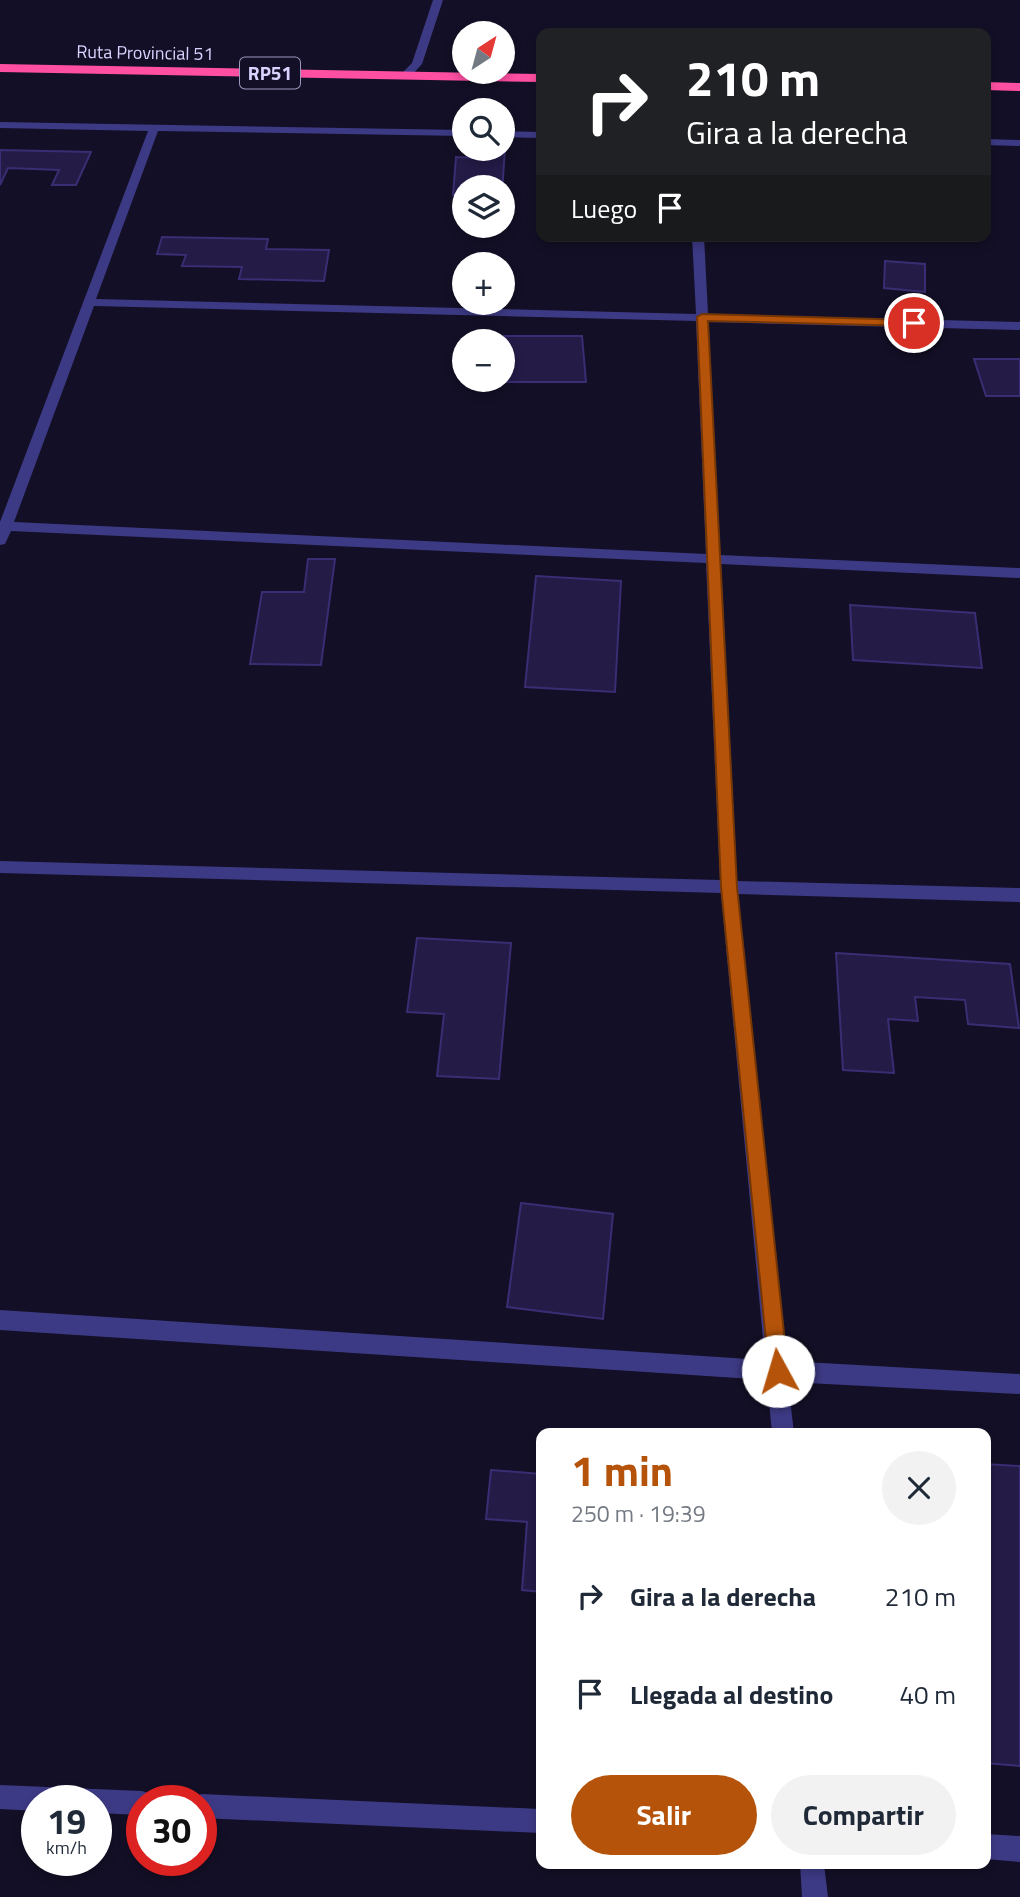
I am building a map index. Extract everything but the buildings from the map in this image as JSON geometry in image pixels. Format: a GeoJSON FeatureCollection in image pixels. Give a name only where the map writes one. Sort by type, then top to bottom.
{"type":"FeatureCollection","features":[{"type":"Feature","properties":{"kind":"highway","name":"Ruta Provincial 51"},"geometry":{"type":"LineString","coordinates":[[0,68],[536,78]]}},
{"type":"Feature","properties":{"kind":"highway"},"geometry":{"type":"LineString","coordinates":[[991,86],[1020,87]]}},
{"type":"Feature","properties":{"kind":"street"},"geometry":{"type":"LineString","coordinates":[[405,76],[417,64],[438,0]]}},
{"type":"Feature","properties":{"kind":"street"},"geometry":{"type":"LineString","coordinates":[[0,125],[452,133]]}},
{"type":"Feature","properties":{"kind":"street"},"geometry":{"type":"LineString","coordinates":[[155,128],[3,533],[1020,573]]}},
{"type":"Feature","properties":{"kind":"street"},"geometry":{"type":"LineString","coordinates":[[515,134],[536,135]]}},
{"type":"Feature","properties":{"kind":"street"},"geometry":{"type":"LineString","coordinates":[[991,142],[1020,143]]}},
{"type":"Feature","properties":{"kind":"street"},"geometry":{"type":"LineString","coordinates":[[698,242],[729,887],[783,1428]]}},
{"type":"Feature","properties":{"kind":"street"},"geometry":{"type":"LineString","coordinates":[[89,302],[1020,326]]}},
{"type":"Feature","properties":{"kind":"street"},"geometry":{"type":"LineString","coordinates":[[0,867],[1020,895]]}},
{"type":"Feature","properties":{"kind":"street"},"geometry":{"type":"LineString","coordinates":[[0,1320],[778,1371],[1020,1384]]}},
{"type":"Feature","properties":{"kind":"street"},"geometry":{"type":"LineString","coordinates":[[0,1797],[21,1798]]}},
{"type":"Feature","properties":{"kind":"street"},"geometry":{"type":"LineString","coordinates":[[217,1807],[536,1821]]}},
{"type":"Feature","properties":{"kind":"street"},"geometry":{"type":"LineString","coordinates":[[991,1847],[1020,1849]]}},
{"type":"Feature","properties":{"kind":"street"},"geometry":{"type":"LineString","coordinates":[[812,1869],[815,1897]]}},
{"type":"Feature","properties":{"kind":"route"},"geometry":{"type":"LineString","coordinates":[[778,1371],[729,887],[702,317],[914,323]]}}]}
